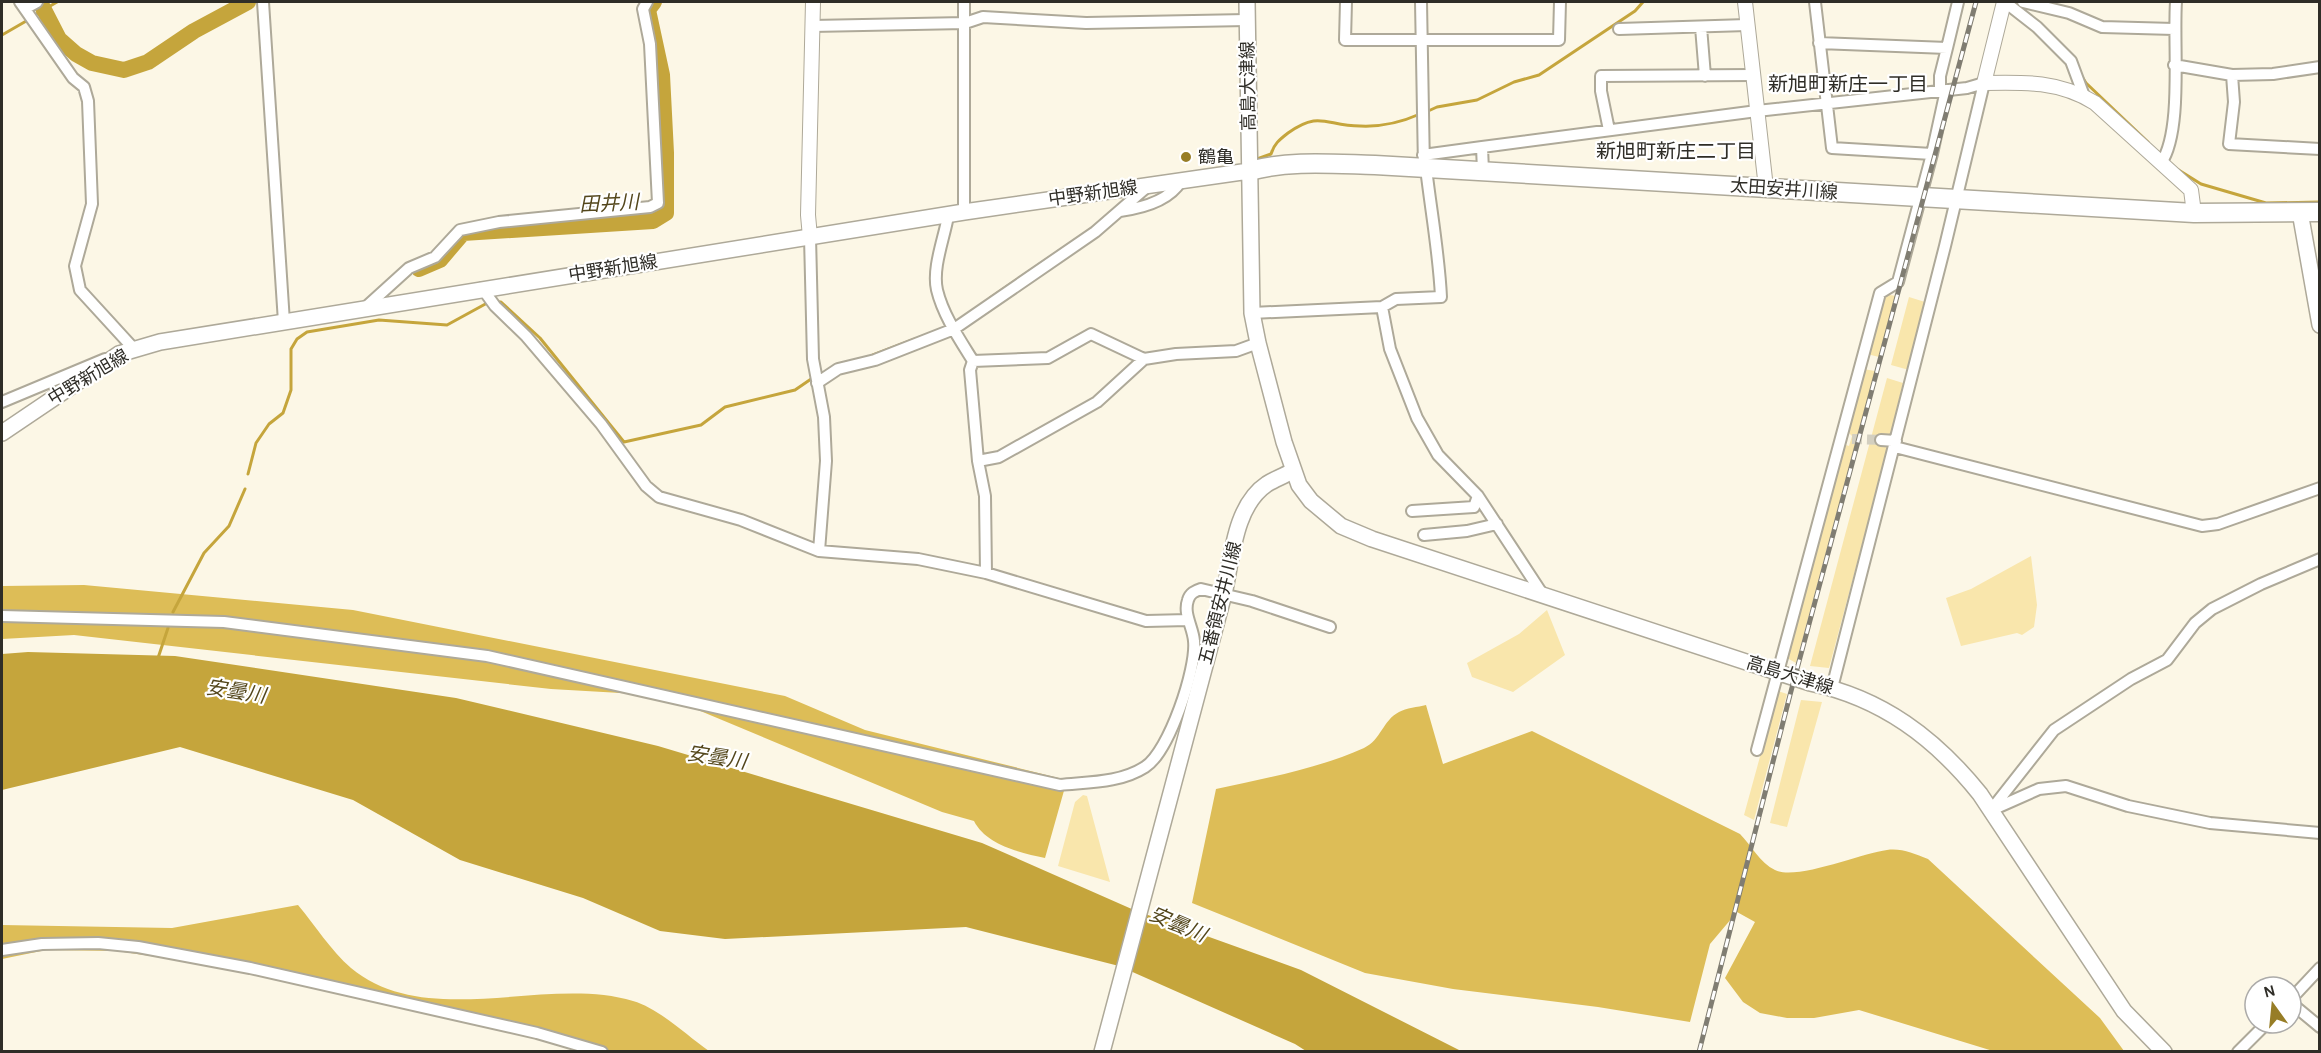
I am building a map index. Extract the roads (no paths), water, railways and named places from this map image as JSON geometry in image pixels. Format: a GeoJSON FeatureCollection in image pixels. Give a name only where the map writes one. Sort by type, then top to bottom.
{"type":"FeatureCollection","features":[{"type":"Feature","properties":{"kind":"main road","name":"高島大津線"},"geometry":{"type":"LineString","coordinates":[[1246,2],[1249,171]]}},
{"type":"Feature","properties":{"kind":"main road","name":"太田安井川線"},"geometry":{"type":"LineString","coordinates":[[1249,171],[1264,167],[1316,163],[1425,164],[1483,171],[2194,213],[2319,212]]}},
{"type":"Feature","properties":{"kind":"main road","name":"中野新旭線"},"geometry":{"type":"LineString","coordinates":[[2,433],[119,354],[160,342],[482,288],[964,212],[1249,171]]}},
{"type":"Feature","properties":{"kind":"main road"},"geometry":{"type":"LineString","coordinates":[[1249,171],[1252,313],[1292,471]]}},
{"type":"Feature","properties":{"kind":"main road"},"geometry":{"type":"LineString","coordinates":[[2300,212],[2319,321]]}},
{"type":"Feature","properties":{"kind":"main road","name":"高島大津線"},"geometry":{"type":"LineString","coordinates":[[1292,471],[1311,501],[1341,526],[1372,539],[1832,688],[1886,709],[1919,730],[1961,771],[1990,810],[2124,1011],[2164,1052]]}},
{"type":"Feature","properties":{"kind":"main road","name":"五番領安井川線"},"geometry":{"type":"LineString","coordinates":[[1102,1052],[1224,594],[1238,529],[1249,504],[1266,485],[1292,471]]}},
{"type":"Feature","properties":{"kind":"street"},"geometry":{"type":"LineString","coordinates":[[37,2],[23,5],[73,78],[84,87],[88,101],[92,204],[75,266],[80,290],[134,349]]}},
{"type":"Feature","properties":{"kind":"street"},"geometry":{"type":"LineString","coordinates":[[263,2],[284,322]]}},
{"type":"Feature","properties":{"kind":"street"},"geometry":{"type":"LineString","coordinates":[[366,307],[409,268],[435,257],[460,230],[499,222],[655,206],[660,197],[650,44],[643,9],[647,2]]}},
{"type":"Feature","properties":{"kind":"street"},"geometry":{"type":"LineString","coordinates":[[813,2],[807,215],[810,237],[813,359],[824,417],[826,461],[819,551]]}},
{"type":"Feature","properties":{"kind":"street"},"geometry":{"type":"LineString","coordinates":[[964,2],[964,212]]}},
{"type":"Feature","properties":{"kind":"street"},"geometry":{"type":"LineString","coordinates":[[1346,2],[1345,40],[1422,41],[1559,39],[1560,2]]}},
{"type":"Feature","properties":{"kind":"street"},"geometry":{"type":"LineString","coordinates":[[1252,313],[1382,307],[1396,299],[1441,297],[1440,266],[1433,237],[1425,164],[1421,2]]}},
{"type":"Feature","properties":{"kind":"street"},"geometry":{"type":"LineString","coordinates":[[1745,2],[1766,188]]}},
{"type":"Feature","properties":{"kind":"street"},"geometry":{"type":"LineString","coordinates":[[1815,2],[1832,148],[1932,154]]}},
{"type":"Feature","properties":{"kind":"street"},"geometry":{"type":"LineString","coordinates":[[1757,750],[1847,438],[1880,293],[1898,282],[1922,196],[1943,89],[1940,76],[1958,2]]}},
{"type":"Feature","properties":{"kind":"street"},"geometry":{"type":"LineString","coordinates":[[1832,688],[2005,2],[2037,27],[2071,61],[2084,96]]}},
{"type":"Feature","properties":{"kind":"street"},"geometry":{"type":"LineString","coordinates":[[2023,2],[2069,13],[2102,27],[2174,29]]}},
{"type":"Feature","properties":{"kind":"street"},"geometry":{"type":"LineString","coordinates":[[2161,164],[2167,154],[2174,117],[2176,2]]}},
{"type":"Feature","properties":{"kind":"street"},"geometry":{"type":"LineString","coordinates":[[812,26],[965,23],[983,17],[1086,23],[1247,20]]}},
{"type":"Feature","properties":{"kind":"street"},"geometry":{"type":"LineString","coordinates":[[1619,29],[1747,26]]}},
{"type":"Feature","properties":{"kind":"street"},"geometry":{"type":"LineString","coordinates":[[1701,27],[1705,76]]}},
{"type":"Feature","properties":{"kind":"street"},"geometry":{"type":"LineString","coordinates":[[1820,43],[1947,48]]}},
{"type":"Feature","properties":{"kind":"street"},"geometry":{"type":"LineString","coordinates":[[2174,65],[2232,75],[2273,74],[2319,67]]}},
{"type":"Feature","properties":{"kind":"street"},"geometry":{"type":"LineString","coordinates":[[1609,130],[1601,91],[1601,76],[1753,75]]}},
{"type":"Feature","properties":{"kind":"street"},"geometry":{"type":"LineString","coordinates":[[2232,75],[2234,102],[2229,144],[2319,149]]}},
{"type":"Feature","properties":{"kind":"street"},"geometry":{"type":"LineString","coordinates":[[1425,164],[1482,147],[1984,83],[2034,82],[2084,96],[2095,103],[2191,190],[2194,213]]}},
{"type":"Feature","properties":{"kind":"street"},"geometry":{"type":"LineString","coordinates":[[1482,147],[1483,171]]}},
{"type":"Feature","properties":{"kind":"street"},"geometry":{"type":"LineString","coordinates":[[1120,210],[1149,205],[1176,190],[1181,181]]}},
{"type":"Feature","properties":{"kind":"street"},"geometry":{"type":"LineString","coordinates":[[817,382],[838,369],[875,360],[954,329],[1095,232],[1149,185]]}},
{"type":"Feature","properties":{"kind":"street"},"geometry":{"type":"LineString","coordinates":[[948,216],[937,269],[937,290],[954,329],[973,361],[970,370],[978,461],[986,506],[986,573]]}},
{"type":"Feature","properties":{"kind":"street"},"geometry":{"type":"LineString","coordinates":[[482,288],[549,362],[629,460],[646,486],[659,497],[741,520],[819,551],[918,559],[986,573],[1146,621],[1188,620]]}},
{"type":"Feature","properties":{"kind":"street"},"geometry":{"type":"LineString","coordinates":[[1382,307],[1390,349],[1417,418],[1438,455],[1478,496],[1543,595]]}},
{"type":"Feature","properties":{"kind":"street"},"geometry":{"type":"LineString","coordinates":[[973,361],[1048,358],[1091,334],[1144,359]]}},
{"type":"Feature","properties":{"kind":"street"},"geometry":{"type":"LineString","coordinates":[[978,461],[999,457],[1097,402],[1144,359],[1176,354],[1236,351],[1258,344]]}},
{"type":"Feature","properties":{"kind":"street"},"geometry":{"type":"LineString","coordinates":[[2,402],[78,368],[119,354]]}},
{"type":"Feature","properties":{"kind":"street"},"geometry":{"type":"LineString","coordinates":[[1881,440],[2202,526],[2218,524],[2319,488]]}},
{"type":"Feature","properties":{"kind":"street"},"geometry":{"type":"LineString","coordinates":[[1412,511],[1474,507],[1478,496]]}},
{"type":"Feature","properties":{"kind":"street"},"geometry":{"type":"LineString","coordinates":[[1424,535],[1467,531],[1497,524]]}},
{"type":"Feature","properties":{"kind":"street"},"geometry":{"type":"LineString","coordinates":[[1990,810],[2054,730],[2131,679],[2167,660],[2195,623],[2212,609],[2261,584],[2319,559]]}},
{"type":"Feature","properties":{"kind":"street"},"geometry":{"type":"LineString","coordinates":[[2,616],[224,622],[487,656],[1060,785],[1114,780],[1148,766],[1160,750],[1176,717],[1192,663],[1194,640],[1186,607],[1188,598],[1193,592],[1201,589],[1224,594],[1330,627]]}},
{"type":"Feature","properties":{"kind":"street"},"geometry":{"type":"LineString","coordinates":[[1990,810],[2039,789],[2066,786],[2128,806],[2210,823],[2319,833]]}},
{"type":"Feature","properties":{"kind":"street"},"geometry":{"type":"LineString","coordinates":[[2,950],[42,944],[98,943],[138,947],[250,968],[557,1038],[602,1052]]}},
{"type":"Feature","properties":{"kind":"street"},"geometry":{"type":"LineString","coordinates":[[2303,987],[2319,968]]}},
{"type":"Feature","properties":{"kind":"street"},"geometry":{"type":"LineString","coordinates":[[2303,1012],[2319,1026]]}},
{"type":"Feature","properties":{"kind":"street"},"geometry":{"type":"LineString","coordinates":[[2238,1052],[2255,1035]]}},
{"type":"Feature","properties":{"kind":"water","name":"安曇川"},"geometry":{"type":"Polygon","coordinates":[[[28,652],[175,656],[456,698],[658,746],[982,843],[1134,910],[1301,970],[1461,1051],[1306,1051],[1295,1044],[1119,966],[966,927],[725,939],[660,931],[583,898],[460,860],[353,800],[180,747],[2,790],[2,654],[28,652]]]}},
{"type":"Feature","properties":{"kind":"waterway"},"geometry":{"type":"LineString","coordinates":[[40,2],[59,39],[76,54],[92,63],[124,70],[148,62],[194,31],[248,2]]}},
{"type":"Feature","properties":{"kind":"waterway"},"geometry":{"type":"LineString","coordinates":[[33,16],[57,2]]}},
{"type":"Feature","properties":{"kind":"waterway","name":"田井川"},"geometry":{"type":"LineString","coordinates":[[419,269],[440,260],[463,233],[653,221],[666,213],[662,75],[648,10],[654,2]]}},
{"type":"Feature","properties":{"kind":"waterway"},"geometry":{"type":"LineString","coordinates":[[1426,112],[1437,107],[1477,100],[1514,82],[1539,75],[1635,11],[1643,2]]}},
{"type":"Feature","properties":{"kind":"waterway"},"geometry":{"type":"LineString","coordinates":[[2,35],[28,20]]}},
{"type":"Feature","properties":{"kind":"waterway"},"geometry":{"type":"LineString","coordinates":[[2081,75],[2086,83],[2148,142]]}},
{"type":"Feature","properties":{"kind":"waterway"},"geometry":{"type":"LineString","coordinates":[[1257,159],[1271,154],[1275,145],[1282,138],[1308,122],[1323,121],[1375,126],[1398,122],[1420,114]]}},
{"type":"Feature","properties":{"kind":"waterway"},"geometry":{"type":"LineString","coordinates":[[2177,169],[2201,184],[2266,203],[2320,202]]}},
{"type":"Feature","properties":{"kind":"waterway"},"geometry":{"type":"LineString","coordinates":[[990,298],[1094,227]]}},
{"type":"Feature","properties":{"kind":"waterway"},"geometry":{"type":"LineString","coordinates":[[248,474],[256,443],[269,424],[283,413],[291,390],[291,349],[297,339],[307,332],[379,320],[447,325],[489,302]]}},
{"type":"Feature","properties":{"kind":"waterway"},"geometry":{"type":"LineString","coordinates":[[496,302],[501,302],[540,338],[624,442],[701,425],[725,407],[795,390],[814,377]]}},
{"type":"Feature","properties":{"kind":"waterway"},"geometry":{"type":"LineString","coordinates":[[873,355],[915,339]]}},
{"type":"Feature","properties":{"kind":"waterway"},"geometry":{"type":"LineString","coordinates":[[173,612],[204,553],[229,526],[245,489]]}},
{"type":"Feature","properties":{"kind":"waterway"},"geometry":{"type":"LineString","coordinates":[[158,658],[168,628]]}},
{"type":"Feature","properties":{"kind":"tunnel"},"geometry":{"type":"LineString","coordinates":[[1852,439],[1881,440]]}},
{"type":"Feature","properties":{"kind":"railway"},"geometry":{"type":"LineString","coordinates":[[1699,1052],[1790,695],[1976,2]]}},
{"type":"Feature","properties":{"kind":"place","name":"鶴亀"},"geometry":{"type":"Point","coordinates":[1186,157]}},
{"type":"Feature","properties":{"kind":"district","name":"新旭町新庄一丁目"},"geometry":{"type":"Point","coordinates":[1848,84]}},
{"type":"Feature","properties":{"kind":"district","name":"新旭町新庄二丁目"},"geometry":{"type":"Point","coordinates":[1676,151]}}]}
